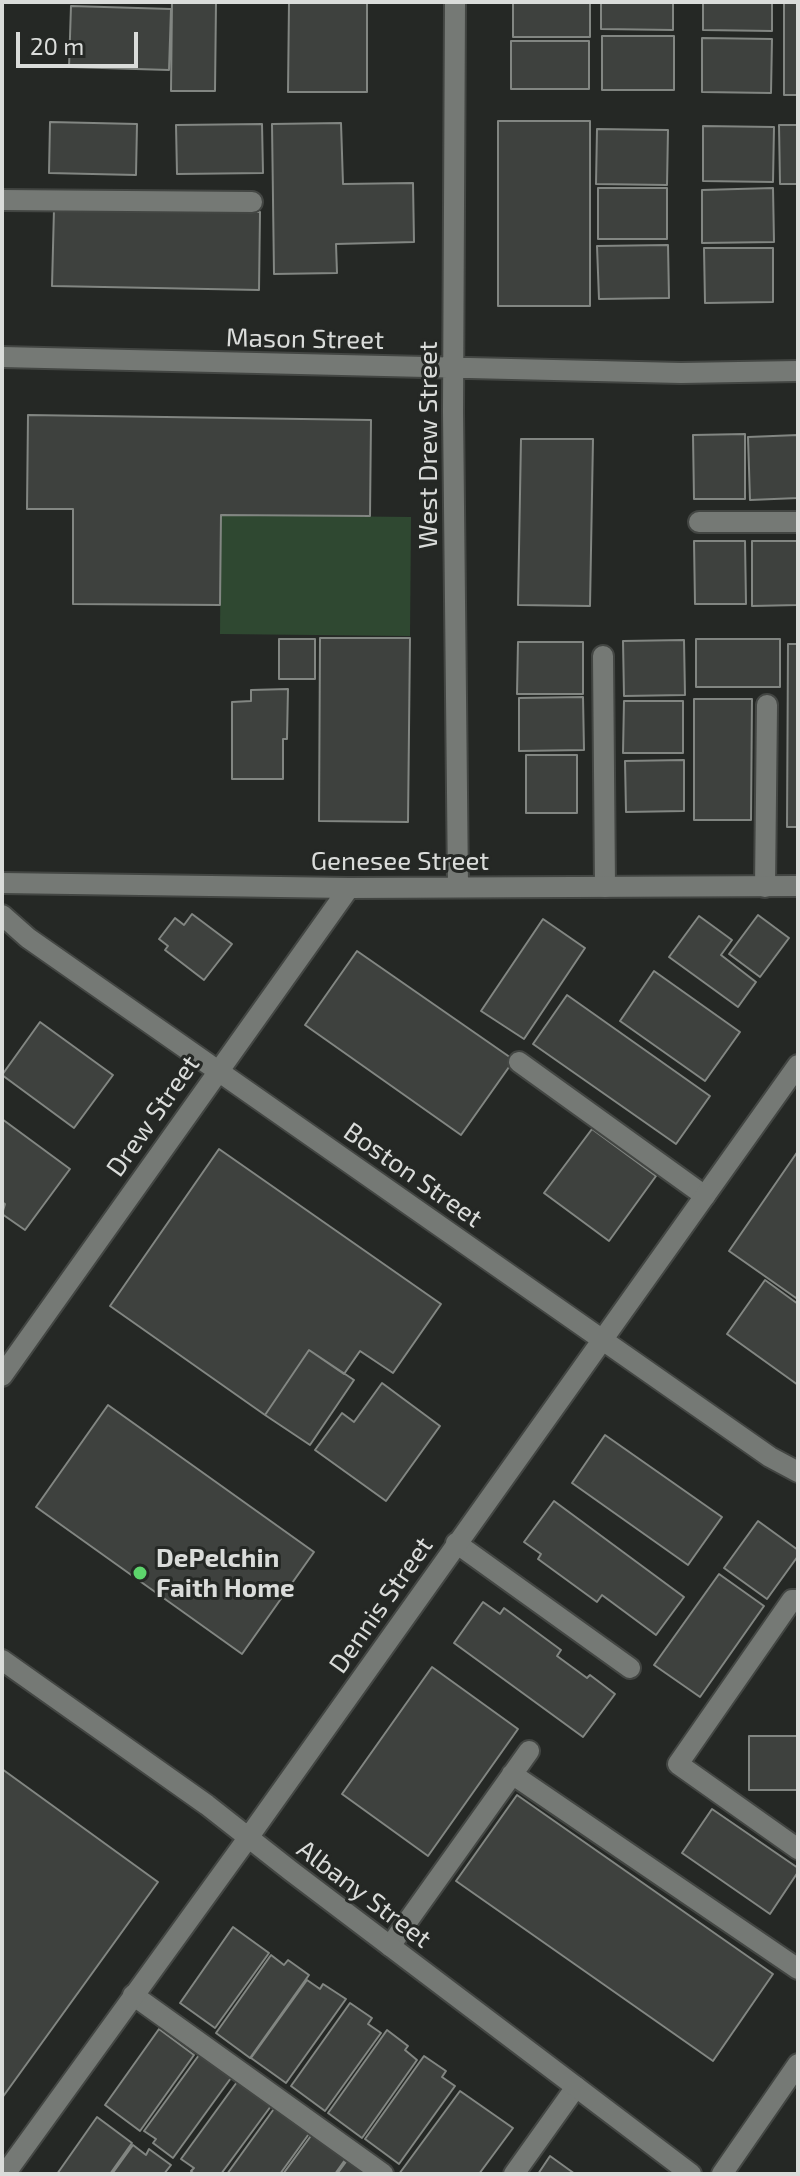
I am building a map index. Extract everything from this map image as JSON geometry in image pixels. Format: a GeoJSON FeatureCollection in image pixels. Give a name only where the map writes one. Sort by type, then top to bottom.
{"type":"FeatureCollection","features":[{"type":"Feature","properties":{"kind":"street","name":"West Drew Street"},"geometry":{"type":"LineString","coordinates":[[455,2],[453,368],[458,887]]}},
{"type":"Feature","properties":{"kind":"street"},"geometry":{"type":"LineString","coordinates":[[2,200],[252,202]]}},
{"type":"Feature","properties":{"kind":"street","name":"Mason Street"},"geometry":{"type":"LineString","coordinates":[[2,357],[681,373],[798,371]]}},
{"type":"Feature","properties":{"kind":"street"},"geometry":{"type":"LineString","coordinates":[[699,522],[798,522]]}},
{"type":"Feature","properties":{"kind":"street"},"geometry":{"type":"LineString","coordinates":[[603,656],[605,887]]}},
{"type":"Feature","properties":{"kind":"street"},"geometry":{"type":"LineString","coordinates":[[765,887],[767,705]]}},
{"type":"Feature","properties":{"kind":"street","name":"Genesee Street"},"geometry":{"type":"LineString","coordinates":[[2,883],[349,888],[798,886]]}},
{"type":"Feature","properties":{"kind":"street","name":"Drew Street"},"geometry":{"type":"LineString","coordinates":[[2,1376],[349,888]]}},
{"type":"Feature","properties":{"kind":"street","name":"Boston Street"},"geometry":{"type":"LineString","coordinates":[[2,915],[28,938],[218,1071],[770,1457],[798,1472]]}},
{"type":"Feature","properties":{"kind":"street"},"geometry":{"type":"LineString","coordinates":[[519,1062],[705,1196]]}},
{"type":"Feature","properties":{"kind":"street","name":"Dennis Street"},"geometry":{"type":"LineString","coordinates":[[5,2174],[798,1065]]}},
{"type":"Feature","properties":{"kind":"street"},"geometry":{"type":"LineString","coordinates":[[456,1543],[630,1668]]}},
{"type":"Feature","properties":{"kind":"street"},"geometry":{"type":"LineString","coordinates":[[798,1600],[792,1600],[678,1764],[798,1849]]}},
{"type":"Feature","properties":{"kind":"street","name":"Albany Street"},"geometry":{"type":"LineString","coordinates":[[2,1660],[207,1805],[691,2174]]}},
{"type":"Feature","properties":{"kind":"street"},"geometry":{"type":"LineString","coordinates":[[390,1946],[529,1751]]}},
{"type":"Feature","properties":{"kind":"street"},"geometry":{"type":"LineString","coordinates":[[512,1774],[798,1969]]}},
{"type":"Feature","properties":{"kind":"street"},"geometry":{"type":"LineString","coordinates":[[133,1995],[383,2174]]}},
{"type":"Feature","properties":{"kind":"street"},"geometry":{"type":"LineString","coordinates":[[722,2174],[798,2064]]}},
{"type":"Feature","properties":{"kind":"street"},"geometry":{"type":"LineString","coordinates":[[514,2174],[576,2087]]}},
{"type":"Feature","properties":{"kind":"green space"},"geometry":{"type":"Polygon","coordinates":[[[221,515],[411,517],[410,636],[220,634],[221,515]]]}},
{"type":"Feature","properties":{"kind":"building"},"geometry":{"type":"Polygon","coordinates":[[[172,2],[216,2],[215,91],[171,91],[172,2]]]}},
{"type":"Feature","properties":{"kind":"building"},"geometry":{"type":"Polygon","coordinates":[[[289,2],[367,2],[367,92],[288,92],[289,2]]]}},
{"type":"Feature","properties":{"kind":"building"},"geometry":{"type":"Polygon","coordinates":[[[513,2],[590,2],[590,37],[513,37],[513,2]]]}},
{"type":"Feature","properties":{"kind":"building"},"geometry":{"type":"Polygon","coordinates":[[[601,2],[673,2],[673,30],[601,29],[601,2]]]}},
{"type":"Feature","properties":{"kind":"building"},"geometry":{"type":"Polygon","coordinates":[[[703,2],[772,2],[772,31],[703,30],[703,2]]]}},
{"type":"Feature","properties":{"kind":"building"},"geometry":{"type":"Polygon","coordinates":[[[784,2],[798,2],[798,95],[784,95],[784,2]]]}},
{"type":"Feature","properties":{"kind":"building"},"geometry":{"type":"Polygon","coordinates":[[[71,6],[171,9],[169,70],[69,67],[71,6]]]}},
{"type":"Feature","properties":{"kind":"building"},"geometry":{"type":"Polygon","coordinates":[[[602,36],[674,36],[674,90],[602,90],[602,36]]]}},
{"type":"Feature","properties":{"kind":"building"},"geometry":{"type":"Polygon","coordinates":[[[702,38],[772,39],[771,93],[702,92],[702,38]]]}},
{"type":"Feature","properties":{"kind":"building"},"geometry":{"type":"Polygon","coordinates":[[[511,41],[589,41],[589,89],[511,89],[511,41]]]}},
{"type":"Feature","properties":{"kind":"building"},"geometry":{"type":"Polygon","coordinates":[[[498,121],[590,121],[590,306],[498,306],[498,121]]]}},
{"type":"Feature","properties":{"kind":"building"},"geometry":{"type":"Polygon","coordinates":[[[50,122],[137,124],[136,175],[49,173],[50,122]]]}},
{"type":"Feature","properties":{"kind":"building"},"geometry":{"type":"Polygon","coordinates":[[[341,123],[343,184],[413,183],[414,242],[336,244],[337,273],[274,274],[272,124],[341,123]]]}},
{"type":"Feature","properties":{"kind":"building"},"geometry":{"type":"Polygon","coordinates":[[[262,124],[263,173],[177,174],[176,125],[262,124]]]}},
{"type":"Feature","properties":{"kind":"building"},"geometry":{"type":"Polygon","coordinates":[[[779,125],[798,125],[798,184],[780,184],[779,125]]]}},
{"type":"Feature","properties":{"kind":"building"},"geometry":{"type":"Polygon","coordinates":[[[703,126],[774,127],[773,182],[703,181],[703,126]]]}},
{"type":"Feature","properties":{"kind":"building"},"geometry":{"type":"Polygon","coordinates":[[[597,129],[668,130],[667,185],[596,184],[597,129]]]}},
{"type":"Feature","properties":{"kind":"building"},"geometry":{"type":"Polygon","coordinates":[[[598,188],[667,188],[667,239],[598,239],[598,188]]]}},
{"type":"Feature","properties":{"kind":"building"},"geometry":{"type":"Polygon","coordinates":[[[773,188],[774,242],[702,243],[702,190],[773,188]]]}},
{"type":"Feature","properties":{"kind":"building"},"geometry":{"type":"Polygon","coordinates":[[[54,209],[260,212],[259,290],[52,286],[54,209]]]}},
{"type":"Feature","properties":{"kind":"building"},"geometry":{"type":"Polygon","coordinates":[[[668,245],[669,298],[599,299],[597,246],[668,245]]]}},
{"type":"Feature","properties":{"kind":"building"},"geometry":{"type":"Polygon","coordinates":[[[704,248],[773,248],[773,302],[705,303],[704,248]]]}},
{"type":"Feature","properties":{"kind":"building"},"geometry":{"type":"Polygon","coordinates":[[[28,415],[371,420],[370,516],[221,515],[220,605],[73,604],[73,509],[27,509],[28,415]]]}},
{"type":"Feature","properties":{"kind":"building"},"geometry":{"type":"Polygon","coordinates":[[[745,434],[745,499],[694,499],[693,435],[745,434]]]}},
{"type":"Feature","properties":{"kind":"building"},"geometry":{"type":"Polygon","coordinates":[[[798,435],[798,498],[750,500],[748,437],[798,435]]]}},
{"type":"Feature","properties":{"kind":"building"},"geometry":{"type":"Polygon","coordinates":[[[521,439],[593,439],[590,606],[518,605],[521,439]]]}},
{"type":"Feature","properties":{"kind":"building"},"geometry":{"type":"Polygon","coordinates":[[[694,541],[745,541],[746,604],[695,604],[694,541]]]}},
{"type":"Feature","properties":{"kind":"building"},"geometry":{"type":"Polygon","coordinates":[[[752,541],[798,541],[798,605],[752,606],[752,541]]]}},
{"type":"Feature","properties":{"kind":"building"},"geometry":{"type":"Polygon","coordinates":[[[320,638],[410,638],[408,822],[319,821],[320,638]]]}},
{"type":"Feature","properties":{"kind":"building"},"geometry":{"type":"Polygon","coordinates":[[[279,639],[315,639],[315,679],[279,679],[279,639]]]}},
{"type":"Feature","properties":{"kind":"building"},"geometry":{"type":"Polygon","coordinates":[[[696,639],[780,639],[780,687],[696,687],[696,639]]]}},
{"type":"Feature","properties":{"kind":"building"},"geometry":{"type":"Polygon","coordinates":[[[684,640],[685,695],[624,696],[623,641],[684,640]]]}},
{"type":"Feature","properties":{"kind":"building"},"geometry":{"type":"Polygon","coordinates":[[[518,642],[583,642],[583,694],[517,694],[518,642]]]}},
{"type":"Feature","properties":{"kind":"building"},"geometry":{"type":"Polygon","coordinates":[[[788,644],[798,644],[798,827],[787,827],[788,644]]]}},
{"type":"Feature","properties":{"kind":"building"},"geometry":{"type":"Polygon","coordinates":[[[288,689],[283,779],[232,779],[232,702],[251,701],[251,690],[288,689]]]}},
{"type":"Feature","properties":{"kind":"building"},"geometry":{"type":"Polygon","coordinates":[[[583,697],[584,750],[519,751],[519,698],[583,697]]]}},
{"type":"Feature","properties":{"kind":"building"},"geometry":{"type":"Polygon","coordinates":[[[694,699],[752,699],[751,820],[694,820],[694,699]]]}},
{"type":"Feature","properties":{"kind":"building"},"geometry":{"type":"Polygon","coordinates":[[[624,701],[683,701],[683,753],[623,753],[624,701]]]}},
{"type":"Feature","properties":{"kind":"building"},"geometry":{"type":"Polygon","coordinates":[[[526,755],[577,755],[577,813],[526,813],[526,755]]]}},
{"type":"Feature","properties":{"kind":"building"},"geometry":{"type":"Polygon","coordinates":[[[684,760],[684,811],[626,812],[625,761],[684,760]]]}},
{"type":"Feature","properties":{"kind":"building"},"geometry":{"type":"Polygon","coordinates":[[[192,914],[232,944],[204,980],[165,950],[168,946],[159,939],[175,918],[184,925],[192,914]]]}},
{"type":"Feature","properties":{"kind":"building"},"geometry":{"type":"Polygon","coordinates":[[[758,915],[789,938],[760,977],[729,954],[758,915]]]}},
{"type":"Feature","properties":{"kind":"building"},"geometry":{"type":"Polygon","coordinates":[[[699,916],[732,940],[721,955],[756,982],[738,1007],[669,957],[699,916]]]}},
{"type":"Feature","properties":{"kind":"building"},"geometry":{"type":"Polygon","coordinates":[[[543,919],[585,948],[524,1039],[481,1011],[543,919]]]}},
{"type":"Feature","properties":{"kind":"building"},"geometry":{"type":"Polygon","coordinates":[[[357,951],[514,1060],[461,1135],[305,1025],[357,951]]]}},
{"type":"Feature","properties":{"kind":"building"},"geometry":{"type":"Polygon","coordinates":[[[654,971],[740,1032],[705,1081],[620,1021],[654,971]]]}},
{"type":"Feature","properties":{"kind":"building"},"geometry":{"type":"Polygon","coordinates":[[[567,995],[710,1096],[676,1144],[533,1044],[567,995]]]}},
{"type":"Feature","properties":{"kind":"building"},"geometry":{"type":"Polygon","coordinates":[[[40,1022],[113,1075],[74,1128],[2,1075],[40,1022]]]}},
{"type":"Feature","properties":{"kind":"building"},"geometry":{"type":"Polygon","coordinates":[[[2,1119],[70,1169],[25,1230],[2,1214],[5,1204],[2,1202],[2,1119]]]}},
{"type":"Feature","properties":{"kind":"building"},"geometry":{"type":"Polygon","coordinates":[[[592,1129],[656,1176],[609,1241],[544,1193],[592,1129]]]}},
{"type":"Feature","properties":{"kind":"building"},"geometry":{"type":"Polygon","coordinates":[[[219,1149],[441,1304],[393,1373],[360,1351],[344,1374],[309,1350],[265,1415],[110,1306],[219,1149]]]}},
{"type":"Feature","properties":{"kind":"building"},"geometry":{"type":"Polygon","coordinates":[[[798,1151],[798,1295],[796,1298],[729,1251],[798,1151]]]}},
{"type":"Feature","properties":{"kind":"building"},"geometry":{"type":"Polygon","coordinates":[[[765,1280],[798,1304],[798,1385],[727,1334],[765,1280]]]}},
{"type":"Feature","properties":{"kind":"building"},"geometry":{"type":"Polygon","coordinates":[[[309,1350],[354,1380],[310,1445],[265,1415],[309,1350]]]}},
{"type":"Feature","properties":{"kind":"building"},"geometry":{"type":"Polygon","coordinates":[[[382,1383],[440,1426],[386,1501],[315,1450],[342,1413],[354,1422],[382,1383]]]}},
{"type":"Feature","properties":{"kind":"building"},"geometry":{"type":"Polygon","coordinates":[[[108,1405],[314,1552],[242,1654],[36,1507],[108,1405]]]}},
{"type":"Feature","properties":{"kind":"building"},"geometry":{"type":"Polygon","coordinates":[[[605,1435],[722,1517],[688,1565],[572,1483],[605,1435]]]}},
{"type":"Feature","properties":{"kind":"building"},"geometry":{"type":"Polygon","coordinates":[[[554,1501],[684,1597],[656,1635],[602,1595],[597,1602],[538,1559],[541,1554],[524,1542],[554,1501]]]}},
{"type":"Feature","properties":{"kind":"building"},"geometry":{"type":"Polygon","coordinates":[[[758,1521],[798,1550],[798,1556],[767,1599],[724,1568],[758,1521]]]}},
{"type":"Feature","properties":{"kind":"building"},"geometry":{"type":"Polygon","coordinates":[[[719,1574],[764,1606],[700,1697],[654,1665],[719,1574]]]}},
{"type":"Feature","properties":{"kind":"building"},"geometry":{"type":"Polygon","coordinates":[[[483,1602],[500,1614],[504,1608],[561,1650],[557,1656],[615,1694],[583,1737],[454,1643],[483,1602]]]}},
{"type":"Feature","properties":{"kind":"building"},"geometry":{"type":"Polygon","coordinates":[[[432,1667],[518,1729],[428,1856],[342,1794],[432,1667]]]}},
{"type":"Feature","properties":{"kind":"building"},"geometry":{"type":"Polygon","coordinates":[[[749,1736],[798,1736],[798,1790],[749,1790],[749,1736]]]}},
{"type":"Feature","properties":{"kind":"building"},"geometry":{"type":"Polygon","coordinates":[[[2,1769],[158,1882],[2,2098],[2,1769]]]}},
{"type":"Feature","properties":{"kind":"building"},"geometry":{"type":"Polygon","coordinates":[[[517,1795],[773,1974],[713,2061],[456,1881],[517,1795]]]}},
{"type":"Feature","properties":{"kind":"building"},"geometry":{"type":"Polygon","coordinates":[[[712,1809],[798,1868],[770,1914],[682,1853],[712,1809]]]}},
{"type":"Feature","properties":{"kind":"building"},"geometry":{"type":"Polygon","coordinates":[[[233,1927],[269,1953],[215,2028],[180,2003],[233,1927]]]}},
{"type":"Feature","properties":{"kind":"building"},"geometry":{"type":"Polygon","coordinates":[[[271,1955],[284,1965],[288,1960],[309,1975],[250,2058],[216,2033],[271,1955]]]}},
{"type":"Feature","properties":{"kind":"building"},"geometry":{"type":"Polygon","coordinates":[[[307,1980],[320,1989],[323,1984],[346,1999],[286,2083],[251,2058],[307,1980]]]}},
{"type":"Feature","properties":{"kind":"building"},"geometry":{"type":"Polygon","coordinates":[[[350,2003],[372,2018],[368,2024],[381,2033],[325,2111],[291,2086],[350,2003]]]}},
{"type":"Feature","properties":{"kind":"building"},"geometry":{"type":"Polygon","coordinates":[[[159,2029],[194,2055],[140,2131],[105,2105],[159,2029]]]}},
{"type":"Feature","properties":{"kind":"building"},"geometry":{"type":"Polygon","coordinates":[[[387,2030],[408,2046],[405,2050],[417,2060],[362,2138],[328,2113],[387,2030]]]}},
{"type":"Feature","properties":{"kind":"building"},"geometry":{"type":"Polygon","coordinates":[[[199,2055],[231,2078],[173,2158],[153,2143],[156,2139],[144,2131],[199,2055]]]}},
{"type":"Feature","properties":{"kind":"building"},"geometry":{"type":"Polygon","coordinates":[[[424,2056],[446,2071],[442,2077],[455,2086],[399,2164],[365,2139],[424,2056]]]}},
{"type":"Feature","properties":{"kind":"building"},"geometry":{"type":"Polygon","coordinates":[[[237,2082],[271,2106],[221,2174],[194,2174],[191,2171],[194,2168],[181,2159],[237,2082]]]}},
{"type":"Feature","properties":{"kind":"building"},"geometry":{"type":"Polygon","coordinates":[[[460,2091],[513,2128],[479,2174],[399,2174],[460,2091]]]}},
{"type":"Feature","properties":{"kind":"building"},"geometry":{"type":"Polygon","coordinates":[[[276,2106],[311,2131],[280,2174],[227,2174],[276,2106]]]}},
{"type":"Feature","properties":{"kind":"building"},"geometry":{"type":"Polygon","coordinates":[[[97,2117],[132,2143],[110,2174],[57,2174],[97,2117]]]}},
{"type":"Feature","properties":{"kind":"building"},"geometry":{"type":"Polygon","coordinates":[[[313,2133],[347,2157],[335,2174],[283,2174],[313,2133]]]}},
{"type":"Feature","properties":{"kind":"building"},"geometry":{"type":"Polygon","coordinates":[[[133,2145],[146,2155],[149,2149],[171,2165],[164,2174],[112,2174],[133,2145]]]}},
{"type":"Feature","properties":{"kind":"building"},"geometry":{"type":"Polygon","coordinates":[[[550,2156],[575,2174],[538,2174],[550,2156]]]}},
{"type":"Feature","properties":{"kind":"building"},"geometry":{"type":"Polygon","coordinates":[[[348,2159],[370,2174],[337,2174],[348,2159]]]}},
{"type":"Feature","properties":{"kind":"place","name":"DePelchin Faith Home"},"geometry":{"type":"Point","coordinates":[140,1573]}}]}
